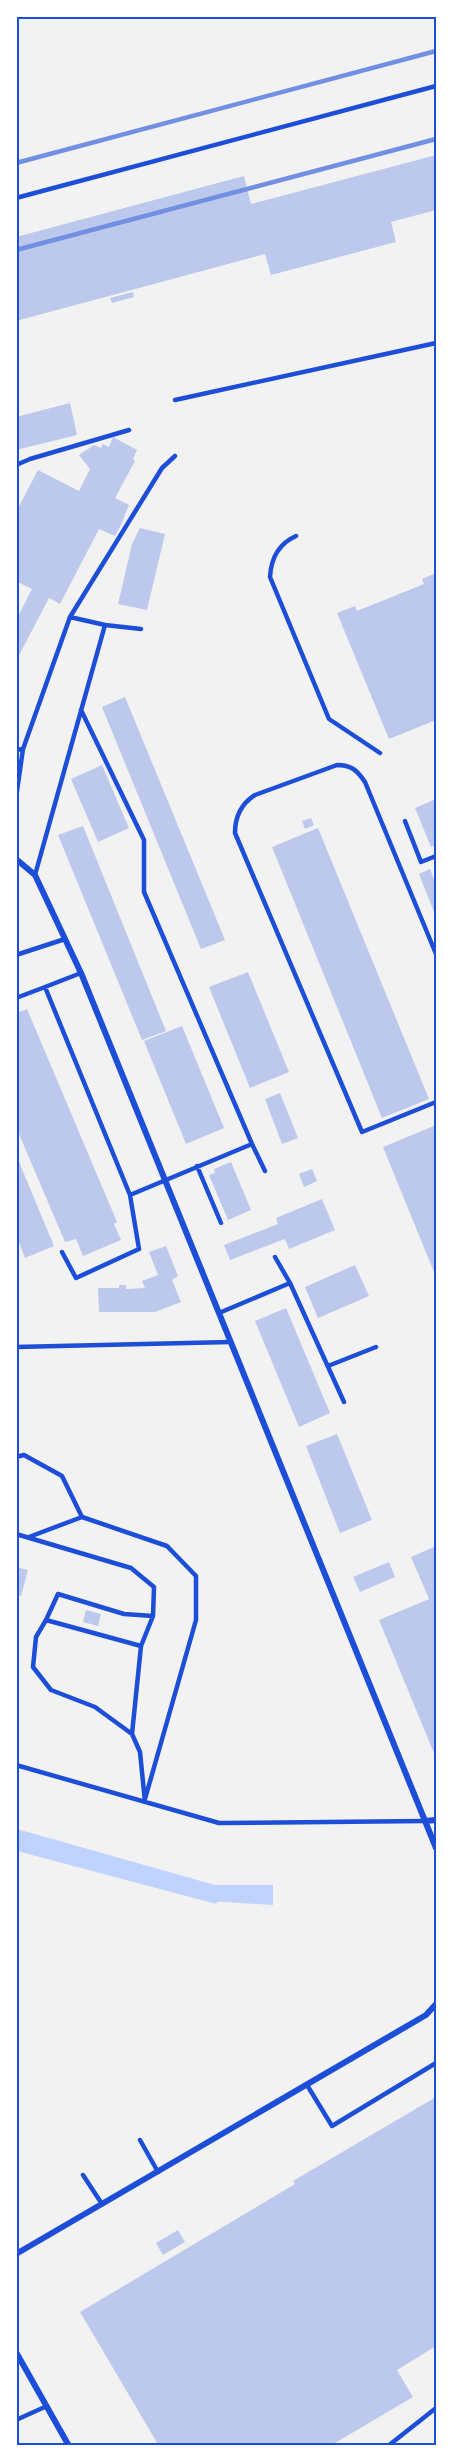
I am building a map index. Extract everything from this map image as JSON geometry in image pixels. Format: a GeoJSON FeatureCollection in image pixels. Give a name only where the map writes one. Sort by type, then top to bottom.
{"type":"FeatureCollection","features":[{"type":"Feature","properties":{"kind":"street"},"geometry":{"type":"LineString","coordinates":[[16,860],[35,876],[81,973],[436,1848]]}},
{"type":"Feature","properties":{"kind":"street"},"geometry":{"type":"LineString","coordinates":[[425,1821],[436,1820]]}},
{"type":"Feature","properties":{"kind":"street"},"geometry":{"type":"LineString","coordinates":[[16,2254],[426,2015],[436,2004]]}},
{"type":"Feature","properties":{"kind":"street"},"geometry":{"type":"LineString","coordinates":[[16,2352],[69,2445]]}},
{"type":"Feature","properties":{"kind":"lane"},"geometry":{"type":"LineString","coordinates":[[16,198],[436,86]]}},
{"type":"Feature","properties":{"kind":"lane"},"geometry":{"type":"LineString","coordinates":[[175,400],[436,343]]}},
{"type":"Feature","properties":{"kind":"lane"},"geometry":{"type":"LineString","coordinates":[[16,465],[129,430]]}},
{"type":"Feature","properties":{"kind":"lane"},"geometry":{"type":"LineString","coordinates":[[16,798],[23,749],[70,617],[162,468],[175,456]]}},
{"type":"Feature","properties":{"kind":"lane"},"geometry":{"type":"LineString","coordinates":[[296,536],[285,541],[276,552],[270,566],[270,578],[329,719],[380,753]]}},
{"type":"Feature","properties":{"kind":"lane"},"geometry":{"type":"LineString","coordinates":[[70,617],[105,625],[141,628]]}},
{"type":"Feature","properties":{"kind":"lane"},"geometry":{"type":"LineString","coordinates":[[35,876],[105,625]]}},
{"type":"Feature","properties":{"kind":"lane"},"geometry":{"type":"LineString","coordinates":[[81,710],[144,840],[144,892],[265,1172]]}},
{"type":"Feature","properties":{"kind":"lane"},"geometry":{"type":"LineString","coordinates":[[16,750],[23,749]]}},
{"type":"Feature","properties":{"kind":"lane"},"geometry":{"type":"LineString","coordinates":[[436,954],[365,782],[354,768],[337,765],[255,795],[245,801],[235,822],[235,833],[362,1132],[436,1102]]}},
{"type":"Feature","properties":{"kind":"lane"},"geometry":{"type":"LineString","coordinates":[[405,821],[422,862],[436,856]]}},
{"type":"Feature","properties":{"kind":"lane"},"geometry":{"type":"LineString","coordinates":[[16,955],[65,939]]}},
{"type":"Feature","properties":{"kind":"lane"},"geometry":{"type":"LineString","coordinates":[[16,998],[81,973]]}},
{"type":"Feature","properties":{"kind":"lane"},"geometry":{"type":"LineString","coordinates":[[45,987],[130,1195],[139,1249],[76,1278],[62,1252]]}},
{"type":"Feature","properties":{"kind":"lane"},"geometry":{"type":"LineString","coordinates":[[130,1195],[252,1144]]}},
{"type":"Feature","properties":{"kind":"lane"},"geometry":{"type":"LineString","coordinates":[[197,1166],[221,1222]]}},
{"type":"Feature","properties":{"kind":"lane"},"geometry":{"type":"LineString","coordinates":[[275,1257],[290,1283],[344,1402]]}},
{"type":"Feature","properties":{"kind":"lane"},"geometry":{"type":"LineString","coordinates":[[219,1313],[290,1283]]}},
{"type":"Feature","properties":{"kind":"lane"},"geometry":{"type":"LineString","coordinates":[[16,1347],[230,1342]]}},
{"type":"Feature","properties":{"kind":"lane"},"geometry":{"type":"LineString","coordinates":[[328,1366],[376,1347]]}},
{"type":"Feature","properties":{"kind":"lane"},"geometry":{"type":"LineString","coordinates":[[16,1457],[24,1455],[62,1476],[82,1517]]}},
{"type":"Feature","properties":{"kind":"lane"},"geometry":{"type":"LineString","coordinates":[[29,1537],[82,1517],[167,1546],[196,1576],[196,1620],[145,1802]]}},
{"type":"Feature","properties":{"kind":"lane"},"geometry":{"type":"LineString","coordinates":[[16,1533],[131,1568],[154,1587],[153,1616],[141,1646],[132,1734],[140,1752],[145,1802]]}},
{"type":"Feature","properties":{"kind":"lane"},"geometry":{"type":"LineString","coordinates":[[132,1734],[95,1707],[51,1690],[33,1667],[36,1637],[58,1594],[124,1614],[153,1616]]}},
{"type":"Feature","properties":{"kind":"lane"},"geometry":{"type":"LineString","coordinates":[[46,1620],[141,1646]]}},
{"type":"Feature","properties":{"kind":"lane"},"geometry":{"type":"LineString","coordinates":[[16,1765],[219,1823],[425,1821]]}},
{"type":"Feature","properties":{"kind":"lane"},"geometry":{"type":"LineString","coordinates":[[307,2085],[332,2126],[436,2063]]}},
{"type":"Feature","properties":{"kind":"lane"},"geometry":{"type":"LineString","coordinates":[[140,2140],[158,2172]]}},
{"type":"Feature","properties":{"kind":"lane"},"geometry":{"type":"LineString","coordinates":[[83,2175],[102,2204]]}},
{"type":"Feature","properties":{"kind":"lane"},"geometry":{"type":"LineString","coordinates":[[16,2420],[46,2406]]}},
{"type":"Feature","properties":{"kind":"lane"},"geometry":{"type":"LineString","coordinates":[[388,2445],[436,2408]]}},
{"type":"Feature","properties":{"kind":"water"},"geometry":{"type":"Polygon","coordinates":[[[17,1829],[215,1885],[273,1885],[273,1905],[209,1901],[17,1848],[17,1829]]]}},
{"type":"Feature","properties":{"kind":"building"},"geometry":{"type":"Polygon","coordinates":[[[436,155],[436,210],[391,222],[396,242],[271,275],[265,254],[16,321],[16,237],[244,176],[251,204],[436,155]]]}},
{"type":"Feature","properties":{"kind":"building"},"geometry":{"type":"Polygon","coordinates":[[[133,292],[134,297],[112,303],[110,298],[133,292]]]}},
{"type":"Feature","properties":{"kind":"building"},"geometry":{"type":"Polygon","coordinates":[[[70,403],[77,435],[16,450],[16,417],[70,403]]]}},
{"type":"Feature","properties":{"kind":"building"},"geometry":{"type":"Polygon","coordinates":[[[113,437],[137,450],[133,459],[135,461],[115,498],[129,505],[121,525],[115,536],[99,529],[60,604],[49,598],[16,661],[16,620],[32,589],[16,581],[16,512],[38,470],[79,491],[90,469],[79,455],[94,445],[101,448],[103,444],[109,447],[113,437]]]}},
{"type":"Feature","properties":{"kind":"building"},"geometry":{"type":"Polygon","coordinates":[[[140,528],[165,534],[147,610],[118,604],[132,544],[140,528]]]}},
{"type":"Feature","properties":{"kind":"building"},"geometry":{"type":"Polygon","coordinates":[[[436,573],[436,720],[389,739],[337,613],[355,606],[357,611],[424,584],[422,579],[436,573]]]}},
{"type":"Feature","properties":{"kind":"building"},"geometry":{"type":"Polygon","coordinates":[[[125,697],[225,940],[201,949],[102,707],[125,697]]]}},
{"type":"Feature","properties":{"kind":"building"},"geometry":{"type":"Polygon","coordinates":[[[102,765],[129,828],[98,842],[71,779],[102,765]]]}},
{"type":"Feature","properties":{"kind":"building"},"geometry":{"type":"Polygon","coordinates":[[[436,799],[436,845],[431,847],[415,808],[436,799]]]}},
{"type":"Feature","properties":{"kind":"building"},"geometry":{"type":"Polygon","coordinates":[[[311,818],[314,825],[305,829],[302,821],[311,818]]]}},
{"type":"Feature","properties":{"kind":"building"},"geometry":{"type":"Polygon","coordinates":[[[83,826],[166,1031],[142,1040],[58,835],[83,826]]]}},
{"type":"Feature","properties":{"kind":"building"},"geometry":{"type":"Polygon","coordinates":[[[318,828],[429,1099],[382,1118],[272,847],[318,828]]]}},
{"type":"Feature","properties":{"kind":"building"},"geometry":{"type":"Polygon","coordinates":[[[430,869],[436,885],[436,917],[419,874],[430,869]]]}},
{"type":"Feature","properties":{"kind":"building"},"geometry":{"type":"Polygon","coordinates":[[[248,972],[289,1072],[250,1088],[209,987],[248,972]]]}},
{"type":"Feature","properties":{"kind":"building"},"geometry":{"type":"Polygon","coordinates":[[[27,1009],[117,1222],[114,1224],[121,1240],[83,1256],[76,1239],[65,1242],[16,1127],[16,1013],[27,1009]]]}},
{"type":"Feature","properties":{"kind":"building"},"geometry":{"type":"Polygon","coordinates":[[[182,1026],[224,1128],[186,1144],[144,1041],[182,1026]]]}},
{"type":"Feature","properties":{"kind":"building"},"geometry":{"type":"Polygon","coordinates":[[[280,1093],[298,1138],[282,1144],[265,1099],[280,1093]]]}},
{"type":"Feature","properties":{"kind":"building"},"geometry":{"type":"Polygon","coordinates":[[[436,1125],[436,1277],[383,1147],[436,1125]]]}},
{"type":"Feature","properties":{"kind":"building"},"geometry":{"type":"Polygon","coordinates":[[[17,1157],[54,1246],[25,1258],[17,1237],[17,1157]]]}},
{"type":"Feature","properties":{"kind":"building"},"geometry":{"type":"Polygon","coordinates":[[[231,1162],[251,1210],[228,1220],[209,1175],[215,1173],[214,1169],[231,1162]]]}},
{"type":"Feature","properties":{"kind":"building"},"geometry":{"type":"Polygon","coordinates":[[[312,1169],[317,1181],[304,1187],[299,1174],[312,1169]]]}},
{"type":"Feature","properties":{"kind":"building"},"geometry":{"type":"Polygon","coordinates":[[[322,1199],[335,1230],[289,1249],[285,1239],[230,1260],[224,1245],[278,1224],[276,1218],[322,1199]]]}},
{"type":"Feature","properties":{"kind":"building"},"geometry":{"type":"Polygon","coordinates":[[[166,1246],[178,1276],[172,1280],[181,1302],[155,1312],[99,1312],[98,1288],[119,1288],[119,1285],[126,1285],[126,1289],[145,1288],[142,1281],[158,1275],[149,1252],[166,1246]]]}},
{"type":"Feature","properties":{"kind":"building"},"geometry":{"type":"Polygon","coordinates":[[[355,1265],[369,1296],[318,1318],[305,1287],[355,1265]]]}},
{"type":"Feature","properties":{"kind":"building"},"geometry":{"type":"Polygon","coordinates":[[[286,1308],[330,1413],[299,1427],[255,1321],[286,1308]]]}},
{"type":"Feature","properties":{"kind":"building"},"geometry":{"type":"Polygon","coordinates":[[[337,1434],[372,1520],[340,1533],[306,1446],[337,1434]]]}},
{"type":"Feature","properties":{"kind":"building"},"geometry":{"type":"Polygon","coordinates":[[[436,1546],[436,1758],[379,1620],[429,1599],[411,1557],[436,1546]]]}},
{"type":"Feature","properties":{"kind":"building"},"geometry":{"type":"Polygon","coordinates":[[[389,1562],[395,1577],[360,1592],[353,1577],[389,1562]]]}},
{"type":"Feature","properties":{"kind":"building"},"geometry":{"type":"Polygon","coordinates":[[[16,1567],[28,1570],[21,1596],[16,1595],[16,1567]]]}},
{"type":"Feature","properties":{"kind":"building"},"geometry":{"type":"Polygon","coordinates":[[[86,1610],[101,1614],[98,1626],[83,1622],[86,1610]]]}},
{"type":"Feature","properties":{"kind":"building"},"geometry":{"type":"Polygon","coordinates":[[[436,2097],[436,2346],[397,2370],[413,2397],[330,2446],[159,2446],[80,2312],[295,2184],[293,2181],[436,2097]]]}},
{"type":"Feature","properties":{"kind":"building"},"geometry":{"type":"Polygon","coordinates":[[[178,2230],[185,2242],[163,2255],[156,2243],[178,2230]]]}},
{"type":"Feature","properties":{"kind":"waterway"},"geometry":{"type":"LineString","coordinates":[[16,1848],[215,1901]]}},
{"type":"Feature","properties":{"kind":"railway"},"geometry":{"type":"LineString","coordinates":[[16,163],[436,51]]}},
{"type":"Feature","properties":{"kind":"railway"},"geometry":{"type":"LineString","coordinates":[[16,250],[436,139]]}}]}
